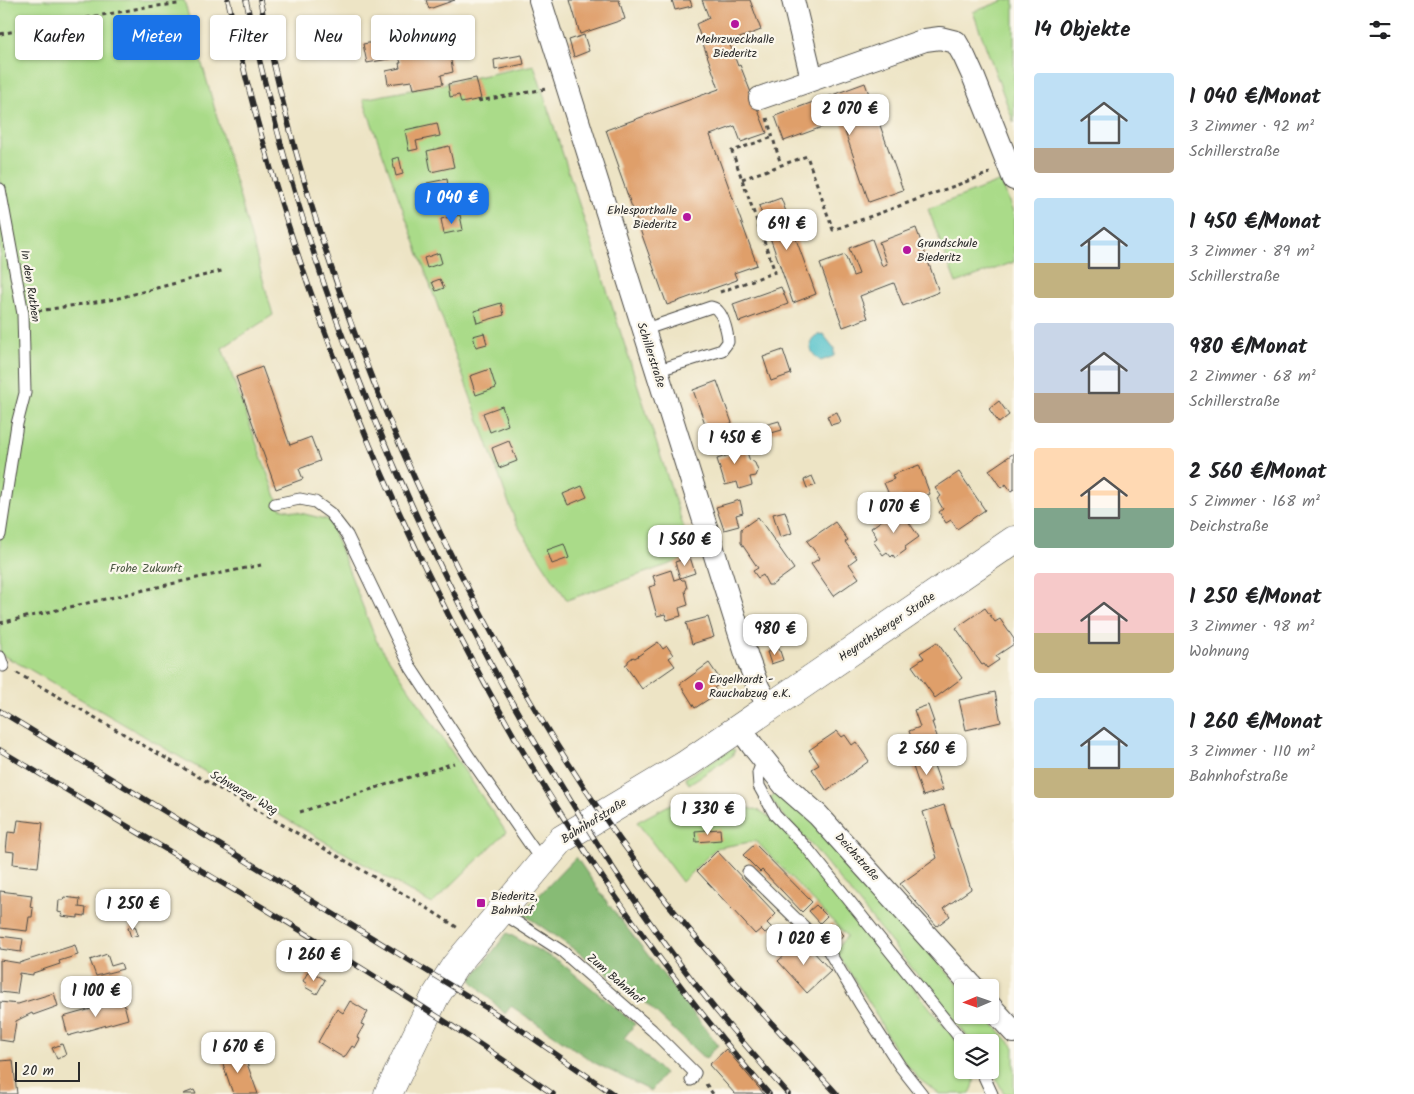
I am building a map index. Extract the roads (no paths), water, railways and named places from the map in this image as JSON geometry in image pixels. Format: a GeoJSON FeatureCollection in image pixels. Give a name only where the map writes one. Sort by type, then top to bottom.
{"type":"FeatureCollection","features":[{"type":"Feature","properties":{"kind":"street","name":"Schillerstraße"},"geometry":{"type":"LineString","coordinates":[[540,0],[754,678],[769,707]]}},
{"type":"Feature","properties":{"kind":"street"},"geometry":{"type":"LineString","coordinates":[[793,0],[812,79]]}},
{"type":"Feature","properties":{"kind":"street"},"geometry":{"type":"LineString","coordinates":[[760,98],[925,40],[940,38],[956,42],[974,78],[1012,173]]}},
{"type":"Feature","properties":{"kind":"street","name":"Heyrothsberger Straße"},"geometry":{"type":"LineString","coordinates":[[685,765],[1014,540]]}},
{"type":"Feature","properties":{"kind":"street","name":"Deichstraße"},"geometry":{"type":"LineString","coordinates":[[740,728],[763,760],[794,794],[818,814],[966,979]]}},
{"type":"Feature","properties":{"kind":"street","name":"Bahnhofstraße"},"geometry":{"type":"LineString","coordinates":[[388,1094],[435,996],[455,966],[552,850],[562,839],[685,765]]}},
{"type":"Feature","properties":{"kind":"street"},"geometry":{"type":"LineString","coordinates":[[999,1016],[1014,1032]]}},
{"type":"Feature","properties":{"kind":"lane","name":"In den Ruthen"},"geometry":{"type":"LineString","coordinates":[[0,189],[23,314],[25,393],[17,424],[0,535]]}},
{"type":"Feature","properties":{"kind":"lane"},"geometry":{"type":"LineString","coordinates":[[643,330],[711,307],[716,308],[719,312],[728,334],[728,342],[722,350],[656,371]]}},
{"type":"Feature","properties":{"kind":"lane"},"geometry":{"type":"LineString","coordinates":[[275,504],[300,498],[315,502],[330,513],[347,535],[411,668],[470,758],[543,863]]}},
{"type":"Feature","properties":{"kind":"lane"},"geometry":{"type":"LineString","coordinates":[[763,760],[758,773],[759,786],[775,815],[807,848],[957,1034]]}},
{"type":"Feature","properties":{"kind":"lane"},"geometry":{"type":"LineString","coordinates":[[748,872],[828,950],[891,1053],[914,1086],[922,1094]]}},
{"type":"Feature","properties":{"kind":"lane","name":"Zum Bahnhof"},"geometry":{"type":"LineString","coordinates":[[501,912],[564,952],[649,1033],[695,1073],[691,1080]]}},
{"type":"Feature","properties":{"kind":"lane"},"geometry":{"type":"LineString","coordinates":[[985,1079],[992,1094]]}},
{"type":"Feature","properties":{"kind":"water"},"geometry":{"type":"Polygon","coordinates":[[[823,334],[834,348],[834,356],[821,361],[811,350],[810,346],[813,338],[823,334]]]}},
{"type":"Feature","properties":{"kind":"railway"},"geometry":{"type":"LineString","coordinates":[[228,0],[266,153],[315,304],[352,402],[392,495],[435,587],[481,677],[532,766],[585,852],[643,935],[704,1016],[769,1094]]}},
{"type":"Feature","properties":{"kind":"railway"},"geometry":{"type":"LineString","coordinates":[[246,0],[270,104],[299,207],[333,309],[370,409],[413,507],[459,603],[509,698],[599,847],[674,956],[715,1009],[788,1094]]}},
{"type":"Feature","properties":{"kind":"railway"},"geometry":{"type":"LineString","coordinates":[[260,0],[278,83],[325,247],[384,407],[454,562],[527,696],[562,754],[639,866],[710,954],[837,1094]]}},
{"type":"Feature","properties":{"kind":"railway"},"geometry":{"type":"LineString","coordinates":[[0,711],[463,993],[517,1027],[613,1094]]}},
{"type":"Feature","properties":{"kind":"railway"},"geometry":{"type":"LineString","coordinates":[[0,750],[349,960],[486,1048],[553,1094]]}},
{"type":"Feature","properties":{"kind":"place","name":"Mehrzweckhalle Biederitz"},"geometry":{"type":"Point","coordinates":[735,24]}},
{"type":"Feature","properties":{"kind":"place","name":"Ehlesporthalle Biederitz"},"geometry":{"type":"Point","coordinates":[687,217]}},
{"type":"Feature","properties":{"kind":"place","name":"Grundschule Biederitz"},"geometry":{"type":"Point","coordinates":[907,250]}},
{"type":"Feature","properties":{"kind":"place","name":"Engelhardt - Rauchabzug e.K."},"geometry":{"type":"Point","coordinates":[699,686]}},
{"type":"Feature","properties":{"kind":"place","name":"Biederitz, Bahnhof"},"geometry":{"type":"Point","coordinates":[481,903]}},
{"type":"Feature","properties":{"kind":"park label","name":"Frohe Zukunft"},"geometry":{"type":"Point","coordinates":[146,568]}}]}
